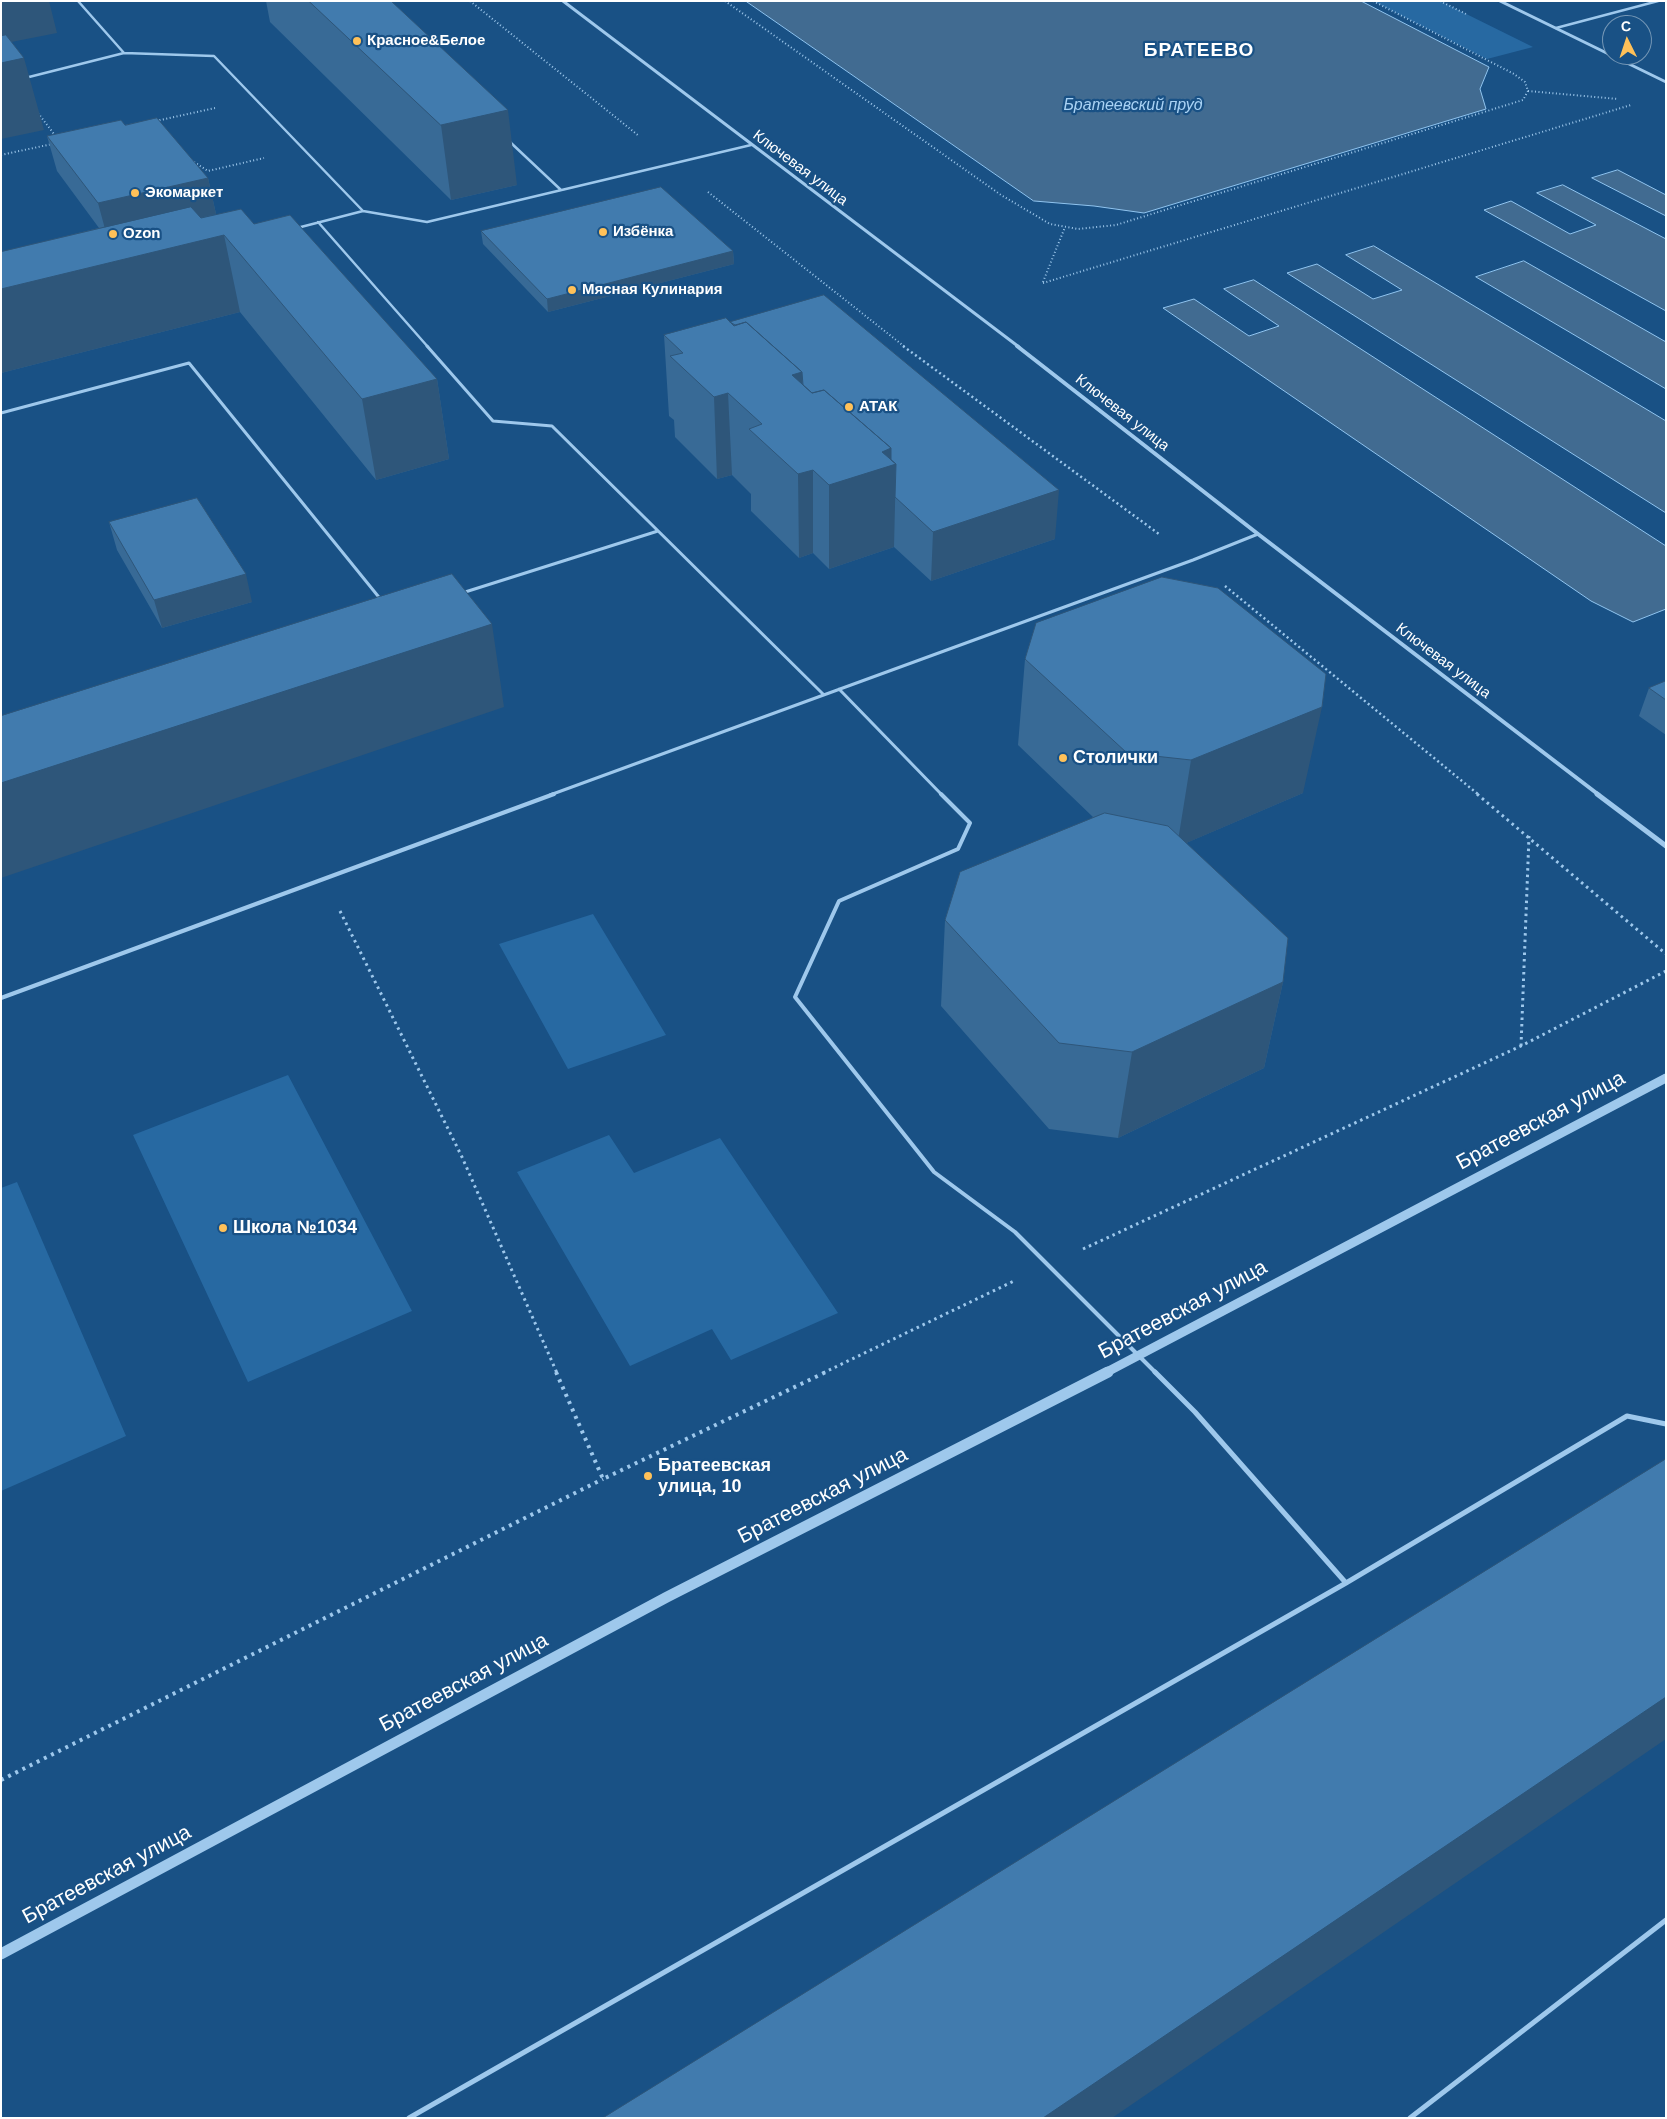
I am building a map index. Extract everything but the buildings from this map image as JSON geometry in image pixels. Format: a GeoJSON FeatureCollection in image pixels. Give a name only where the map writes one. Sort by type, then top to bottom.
{"type":"FeatureCollection","features":[{"type":"Feature","properties":{"kind":"street","name":"Ключевая улица"},"geometry":{"type":"LineString","coordinates":[[563,1],[966,306],[1258,534],[1666,846]]}},
{"type":"Feature","properties":{"kind":"street"},"geometry":{"type":"LineString","coordinates":[[1500,1],[1666,82]]}},
{"type":"Feature","properties":{"kind":"street","name":"Братеевская улица"},"geometry":{"type":"LineString","coordinates":[[1,1954],[667,1597],[1138,1356],[1666,1078]]}},
{"type":"Feature","properties":{"kind":"lane"},"geometry":{"type":"LineString","coordinates":[[78,1],[124,53]]}},
{"type":"Feature","properties":{"kind":"lane"},"geometry":{"type":"LineString","coordinates":[[1556,28],[1658,1]]}},
{"type":"Feature","properties":{"kind":"lane"},"geometry":{"type":"LineString","coordinates":[[22,79],[124,53],[214,56],[363,211]]}},
{"type":"Feature","properties":{"kind":"lane"},"geometry":{"type":"LineString","coordinates":[[504,137],[561,190]]}},
{"type":"Feature","properties":{"kind":"lane"},"geometry":{"type":"LineString","coordinates":[[290,229],[363,211],[427,222],[751,145]]}},
{"type":"Feature","properties":{"kind":"lane"},"geometry":{"type":"LineString","coordinates":[[318,222],[493,421],[552,426],[823,694]]}},
{"type":"Feature","properties":{"kind":"lane"},"geometry":{"type":"LineString","coordinates":[[1,413],[188,363],[388,607]]}},
{"type":"Feature","properties":{"kind":"lane"},"geometry":{"type":"LineString","coordinates":[[460,594],[658,531]]}},
{"type":"Feature","properties":{"kind":"lane"},"geometry":{"type":"LineString","coordinates":[[1,998],[823,694],[1193,560],[1258,534]]}},
{"type":"Feature","properties":{"kind":"lane"},"geometry":{"type":"LineString","coordinates":[[839,689],[970,824],[958,849],[839,901],[795,997],[934,1172],[1015,1232],[1049,1264],[1195,1412],[1346,1583]]}},
{"type":"Feature","properties":{"kind":"lane"},"geometry":{"type":"LineString","coordinates":[[409,2118],[1346,1583],[1627,1416],[1666,1424]]}},
{"type":"Feature","properties":{"kind":"lane"},"geometry":{"type":"LineString","coordinates":[[1410,2118],[1666,1920]]}},
{"type":"Feature","properties":{"kind":"path"},"geometry":{"type":"LineString","coordinates":[[470,1],[877,327],[1193,560],[1529,836],[1666,954]]}},
{"type":"Feature","properties":{"kind":"path"},"geometry":{"type":"LineString","coordinates":[[725,1],[1001,195],[1050,224],[1078,229],[1116,225],[1523,100],[1528,90],[1525,82],[1514,74],[1373,1]]}},
{"type":"Feature","properties":{"kind":"path"},"geometry":{"type":"LineString","coordinates":[[1528,90],[1624,100]]}},
{"type":"Feature","properties":{"kind":"path"},"geometry":{"type":"LineString","coordinates":[[154,122],[255,99]]}},
{"type":"Feature","properties":{"kind":"path"},"geometry":{"type":"LineString","coordinates":[[1065,227],[1043,283],[1634,104]]}},
{"type":"Feature","properties":{"kind":"path"},"geometry":{"type":"LineString","coordinates":[[1,156],[60,142]]}},
{"type":"Feature","properties":{"kind":"path"},"geometry":{"type":"LineString","coordinates":[[191,161],[208,171],[304,149]]}},
{"type":"Feature","properties":{"kind":"path"},"geometry":{"type":"LineString","coordinates":[[1521,1046],[1529,836]]}},
{"type":"Feature","properties":{"kind":"path"},"geometry":{"type":"LineString","coordinates":[[324,880],[462,1157],[603,1479]]}},
{"type":"Feature","properties":{"kind":"path"},"geometry":{"type":"LineString","coordinates":[[1,1780],[603,1479],[1049,1264],[1521,1046],[1666,971]]}},
{"type":"Feature","properties":{"kind":"shaded area"},"geometry":{"type":"Polygon","coordinates":[[[1373,1],[1440,1],[1533,47],[1487,59],[1373,1]]]}},
{"type":"Feature","properties":{"kind":"shaded area"},"geometry":{"type":"Polygon","coordinates":[[[593,914],[666,1035],[568,1069],[499,944],[593,914]]]}},
{"type":"Feature","properties":{"kind":"shaded area"},"geometry":{"type":"Polygon","coordinates":[[[288,1075],[412,1311],[248,1382],[133,1135],[288,1075]]]}},
{"type":"Feature","properties":{"kind":"shaded area"},"geometry":{"type":"Polygon","coordinates":[[[609,1135],[634,1173],[720,1138],[838,1313],[731,1360],[712,1329],[630,1366],[517,1172],[609,1135]]]}},
{"type":"Feature","properties":{"kind":"shaded area"},"geometry":{"type":"Polygon","coordinates":[[[17,1182],[126,1436],[1,1491],[1,1188],[17,1182]]]}},
{"type":"Feature","properties":{"kind":"water","name":"Братеевский пруд"},"geometry":{"type":"Polygon","coordinates":[[[746,1],[1361,1],[1489,67],[1480,89],[1486,109],[1144,213],[1094,206],[1034,201],[746,1]]]}},
{"type":"Feature","properties":{"kind":"water"},"geometry":{"type":"Polygon","coordinates":[[[1618,170],[1666,195],[1666,216],[1592,178],[1618,170]]]}},
{"type":"Feature","properties":{"kind":"water"},"geometry":{"type":"Polygon","coordinates":[[[1563,185],[1666,239],[1666,311],[1484,210],[1511,201],[1570,234],[1596,225],[1537,193],[1563,185]]]}},
{"type":"Feature","properties":{"kind":"water"},"geometry":{"type":"Polygon","coordinates":[[[1374,246],[1666,421],[1666,513],[1287,273],[1317,264],[1373,299],[1402,290],[1346,255],[1374,246]]]}},
{"type":"Feature","properties":{"kind":"water"},"geometry":{"type":"Polygon","coordinates":[[[1524,261],[1666,342],[1666,389],[1476,277],[1524,261]]]}},
{"type":"Feature","properties":{"kind":"water"},"geometry":{"type":"Polygon","coordinates":[[[1254,280],[1666,546],[1666,609],[1633,622],[1591,601],[1163,308],[1194,299],[1249,336],[1279,326],[1224,289],[1254,280]]]}},
{"type":"Feature","properties":{"kind":"place","name":"Красное&Белое"},"geometry":{"type":"Point","coordinates":[357,41]}},
{"type":"Feature","properties":{"kind":"place","name":"Экомаркет"},"geometry":{"type":"Point","coordinates":[135,193]}},
{"type":"Feature","properties":{"kind":"place","name":"Избёнка"},"geometry":{"type":"Point","coordinates":[603,232]}},
{"type":"Feature","properties":{"kind":"place","name":"Ozon"},"geometry":{"type":"Point","coordinates":[113,234]}},
{"type":"Feature","properties":{"kind":"place","name":"Мясная Кулинария"},"geometry":{"type":"Point","coordinates":[572,290]}},
{"type":"Feature","properties":{"kind":"place","name":"АТАК"},"geometry":{"type":"Point","coordinates":[849,407]}},
{"type":"Feature","properties":{"kind":"place","name":"Столички"},"geometry":{"type":"Point","coordinates":[1063,758]}},
{"type":"Feature","properties":{"kind":"place","name":"Школа №1034"},"geometry":{"type":"Point","coordinates":[223,1228]}},
{"type":"Feature","properties":{"kind":"place","name":"Братеевская улица, 10"},"geometry":{"type":"Point","coordinates":[648,1476]}},
{"type":"Feature","properties":{"kind":"district","name":"БРАТЕЕВО"},"geometry":{"type":"Point","coordinates":[1199,51]}}]}
